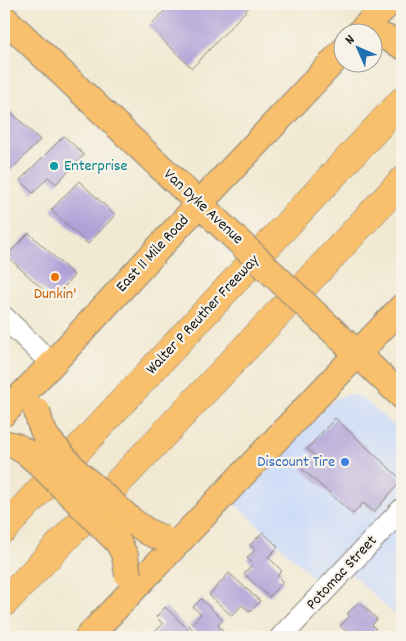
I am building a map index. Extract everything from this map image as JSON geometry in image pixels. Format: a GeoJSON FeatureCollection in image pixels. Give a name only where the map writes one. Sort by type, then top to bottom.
{"type":"FeatureCollection","features":[{"type":"Feature","properties":{"kind":"highway","name":"Walter P Reuther Freeway"},"geometry":{"type":"LineString","coordinates":[[4,529],[402,101]]}},
{"type":"Feature","properties":{"kind":"highway"},"geometry":{"type":"LineString","coordinates":[[4,603],[402,181]]}},
{"type":"Feature","properties":{"kind":"main road"},"geometry":{"type":"LineString","coordinates":[[378,22],[388,4]]}},
{"type":"Feature","properties":{"kind":"main road","name":"Van Dyke Avenue"},"geometry":{"type":"LineString","coordinates":[[4,18],[402,396]]}},
{"type":"Feature","properties":{"kind":"main road"},"geometry":{"type":"LineString","coordinates":[[384,38],[397,42],[402,46]]}},
{"type":"Feature","properties":{"kind":"main road","name":"East 11 Mile Road"},"geometry":{"type":"LineString","coordinates":[[4,413],[207,211],[334,62]]}},
{"type":"Feature","properties":{"kind":"main road"},"geometry":{"type":"LineString","coordinates":[[88,637],[190,531],[353,349],[402,307]]}},
{"type":"Feature","properties":{"kind":"main road"},"geometry":{"type":"LineString","coordinates":[[44,372],[37,411],[40,423],[46,437],[76,471],[132,522],[148,532],[162,538],[174,538],[190,531]]}},
{"type":"Feature","properties":{"kind":"main road"},"geometry":{"type":"LineString","coordinates":[[4,443],[16,446],[41,465],[118,542],[125,556],[128,575],[115,610]]}},
{"type":"Feature","properties":{"kind":"street"},"geometry":{"type":"LineString","coordinates":[[4,317],[44,372]]}},
{"type":"Feature","properties":{"kind":"street","name":"Potomac Street"},"geometry":{"type":"LineString","coordinates":[[281,637],[402,509]]}},
{"type":"Feature","properties":{"kind":"shaded area"},"geometry":{"type":"Polygon","coordinates":[[[355,395],[361,398],[402,434],[402,622],[336,559],[316,580],[235,504],[328,405],[337,398],[355,395]]]}},
{"type":"Feature","properties":{"kind":"building"},"geometry":{"type":"Polygon","coordinates":[[[171,4],[252,4],[192,68],[149,27],[171,4]]]}},
{"type":"Feature","properties":{"kind":"building"},"geometry":{"type":"Polygon","coordinates":[[[11,112],[40,140],[9,172],[4,166],[4,119],[11,112]]]}},
{"type":"Feature","properties":{"kind":"building","name":"Enterprise"},"geometry":{"type":"Polygon","coordinates":[[[64,136],[84,155],[56,184],[48,177],[33,193],[20,180],[64,136]]]}},
{"type":"Feature","properties":{"kind":"building"},"geometry":{"type":"Polygon","coordinates":[[[79,181],[115,215],[88,244],[51,210],[79,181]]]}},
{"type":"Feature","properties":{"kind":"building"},"geometry":{"type":"Polygon","coordinates":[[[29,233],[74,275],[60,292],[51,297],[8,257],[11,254],[9,253],[29,233]]]}},
{"type":"Feature","properties":{"kind":"building","name":"Discount Tire"},"geometry":{"type":"Polygon","coordinates":[[[335,418],[402,480],[374,512],[363,503],[353,514],[302,469],[314,455],[307,449],[335,418]]]}},
{"type":"Feature","properties":{"kind":"building"},"geometry":{"type":"Polygon","coordinates":[[[263,532],[278,547],[268,557],[282,571],[277,576],[283,582],[269,597],[244,574],[253,564],[247,558],[255,550],[250,545],[263,532]]]}},
{"type":"Feature","properties":{"kind":"building"},"geometry":{"type":"Polygon","coordinates":[[[229,573],[260,601],[250,612],[242,605],[232,616],[209,595],[229,573]]]}},
{"type":"Feature","properties":{"kind":"building"},"geometry":{"type":"Polygon","coordinates":[[[201,599],[223,620],[218,625],[225,637],[201,637],[189,626],[201,614],[193,607],[201,599]]]}},
{"type":"Feature","properties":{"kind":"building"},"geometry":{"type":"Polygon","coordinates":[[[359,602],[377,619],[372,625],[376,629],[368,637],[361,635],[359,637],[352,637],[340,626],[350,616],[347,614],[359,602]]]}},
{"type":"Feature","properties":{"kind":"building"},"geometry":{"type":"Polygon","coordinates":[[[165,607],[189,630],[182,637],[158,637],[154,633],[163,624],[156,617],[165,607]]]}},
{"type":"Feature","properties":{"kind":"building"},"geometry":{"type":"Polygon","coordinates":[[[401,628],[402,637],[392,637],[401,628]]]}},
{"type":"Feature","properties":{"kind":"place","name":"Enterprise"},"geometry":{"type":"Point","coordinates":[54,166]}},
{"type":"Feature","properties":{"kind":"place","name":"Dunkin'"},"geometry":{"type":"Point","coordinates":[55,277]}},
{"type":"Feature","properties":{"kind":"place","name":"Discount Tire"},"geometry":{"type":"Point","coordinates":[345,462]}}]}
